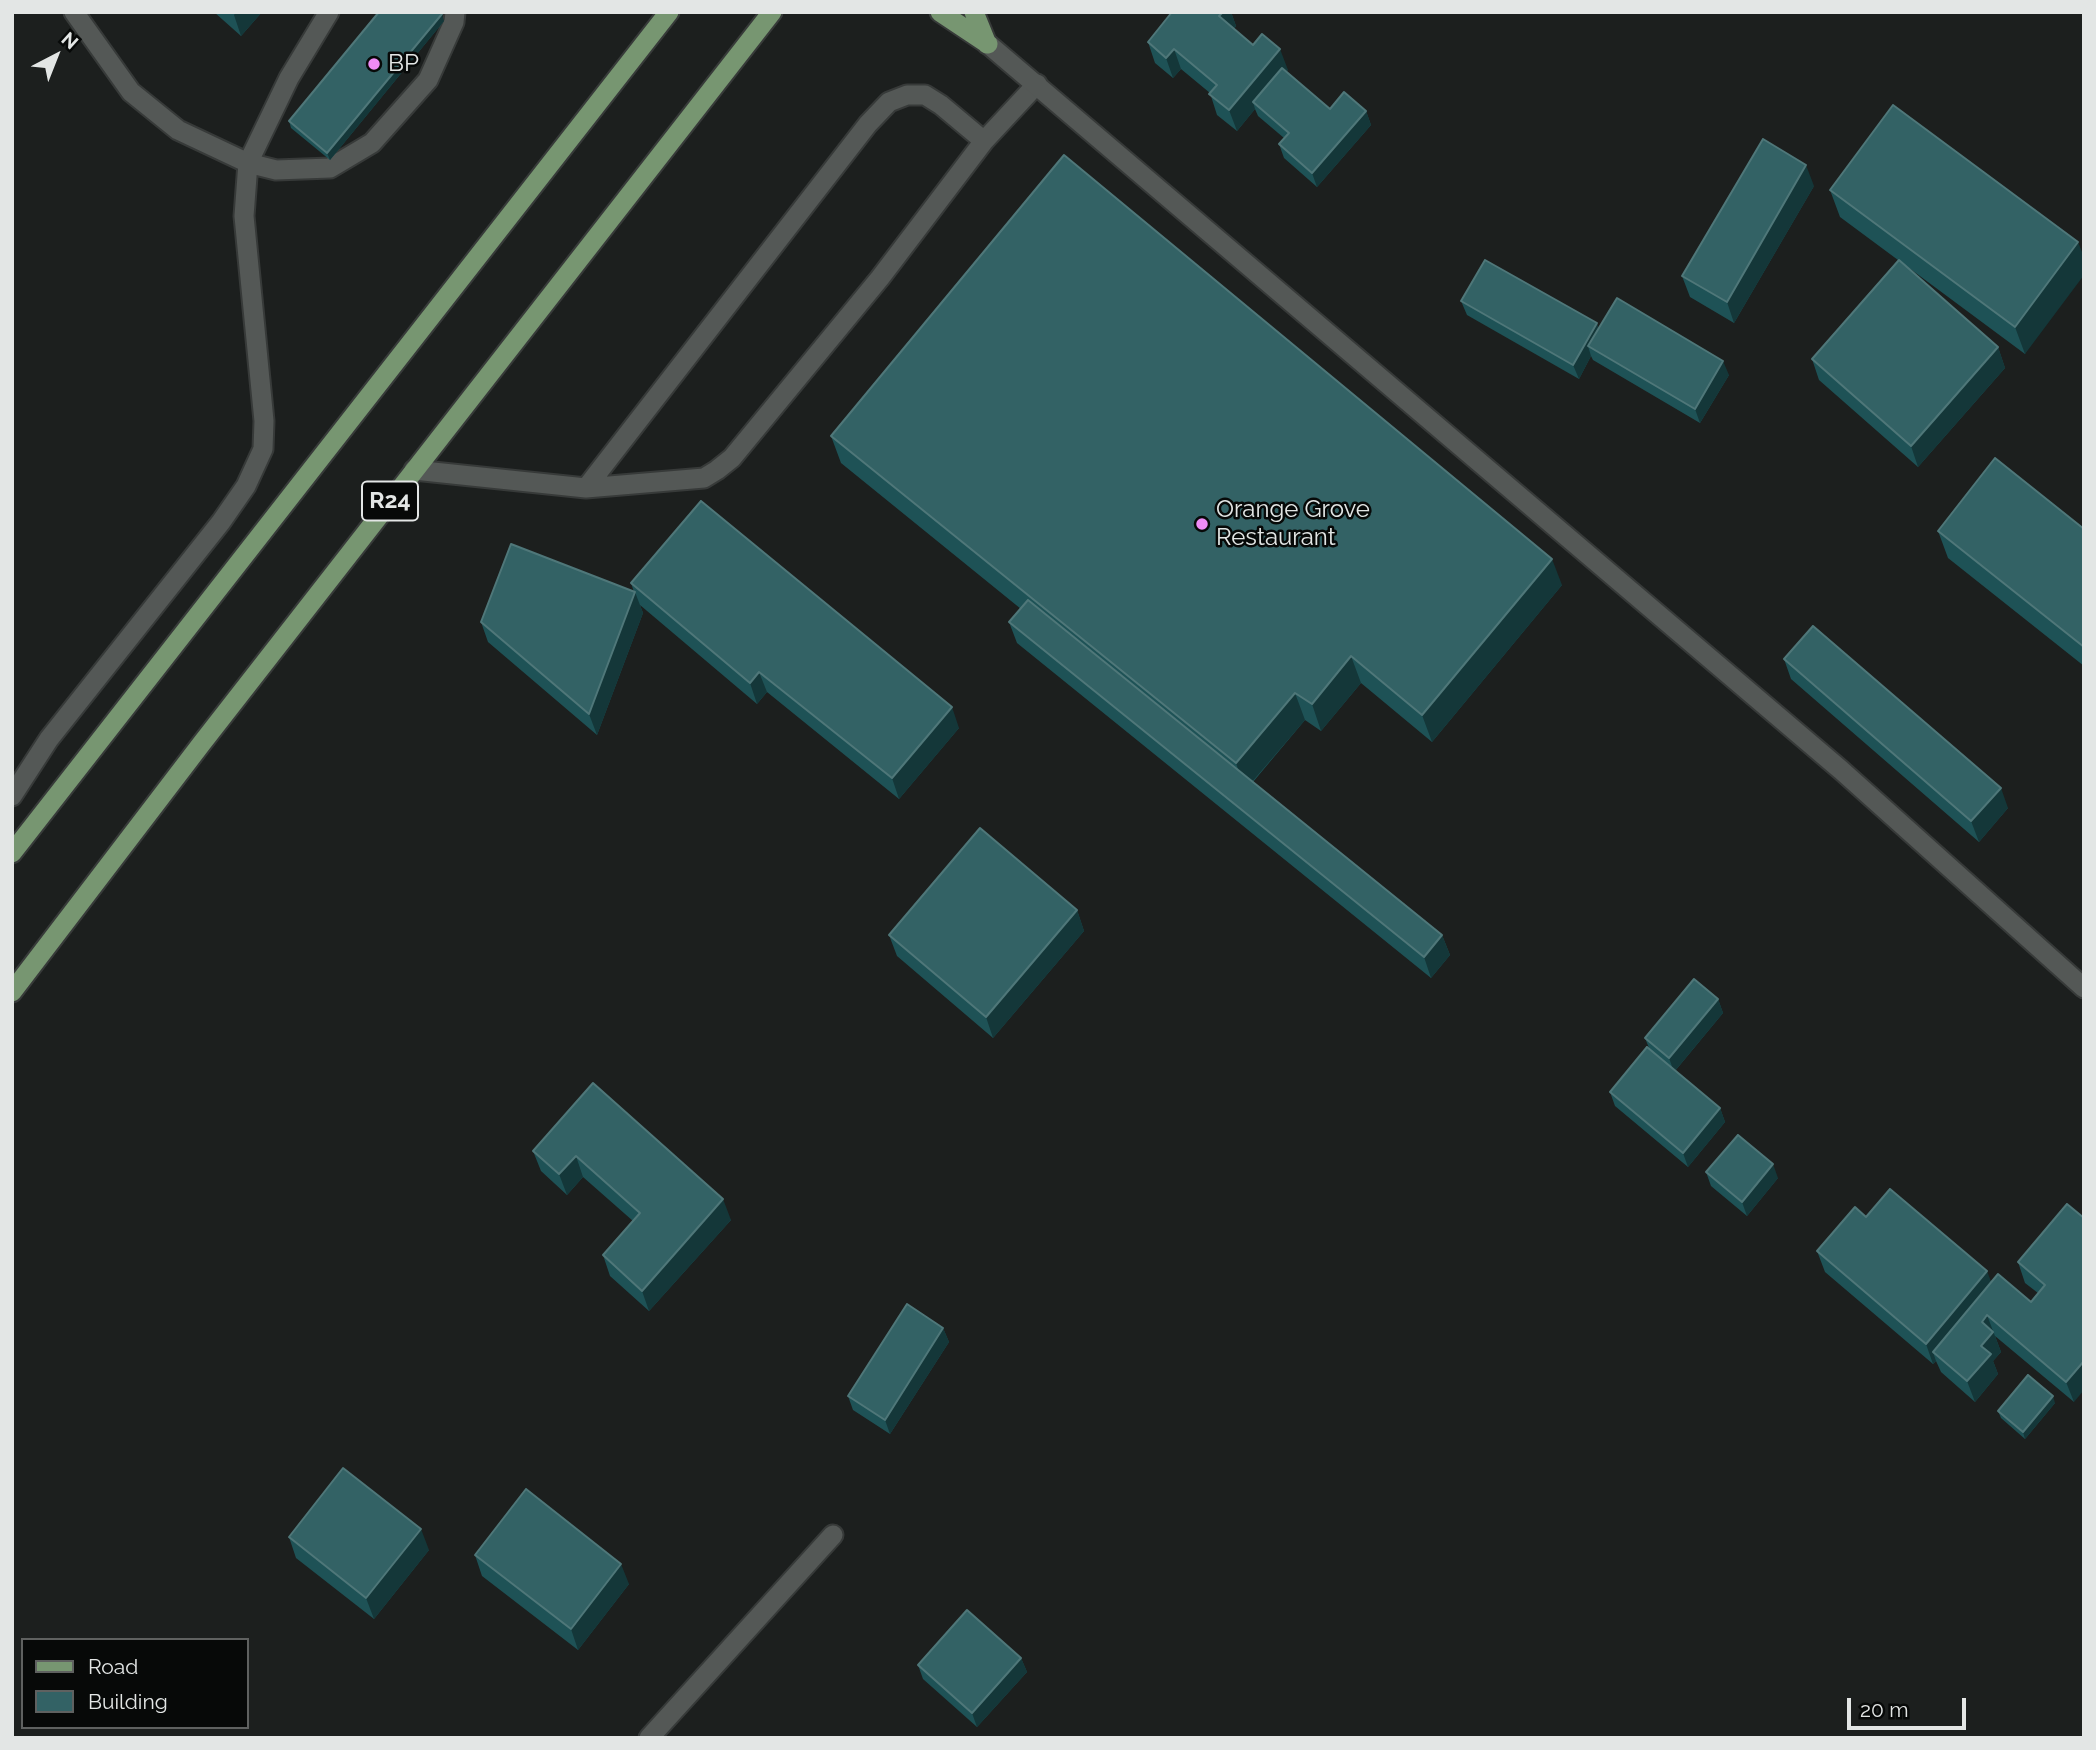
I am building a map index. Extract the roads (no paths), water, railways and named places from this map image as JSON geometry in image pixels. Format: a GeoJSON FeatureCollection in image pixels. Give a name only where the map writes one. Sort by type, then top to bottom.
{"type":"FeatureCollection","features":[{"type":"Feature","properties":{"kind":"main road"},"geometry":{"type":"LineString","coordinates":[[12,853],[669,12]]}},
{"type":"Feature","properties":{"kind":"main road"},"geometry":{"type":"LineString","coordinates":[[940,12],[988,44]]}},
{"type":"Feature","properties":{"kind":"main road"},"geometry":{"type":"LineString","coordinates":[[974,12],[988,44]]}},
{"type":"Feature","properties":{"kind":"main road","name":"R24"},"geometry":{"type":"LineString","coordinates":[[12,992],[414,470],[773,13]]}},
{"type":"Feature","properties":{"kind":"street"},"geometry":{"type":"LineString","coordinates":[[74,12],[131,92],[178,130],[248,163],[276,170],[330,168],[372,143],[428,80],[454,23],[456,12]]}},
{"type":"Feature","properties":{"kind":"street"},"geometry":{"type":"LineString","coordinates":[[12,796],[49,739],[221,523],[246,486],[263,449],[264,421],[244,216],[248,163],[289,78],[329,12]]}},
{"type":"Feature","properties":{"kind":"street"},"geometry":{"type":"LineString","coordinates":[[988,44],[1830,761],[2084,988]]}},
{"type":"Feature","properties":{"kind":"street"},"geometry":{"type":"LineString","coordinates":[[414,470],[586,488],[704,478],[732,458],[880,278],[984,141],[1037,84]]}},
{"type":"Feature","properties":{"kind":"street"},"geometry":{"type":"LineString","coordinates":[[586,488],[868,124],[890,102],[907,95],[925,95],[984,141]]}},
{"type":"Feature","properties":{"kind":"street"},"geometry":{"type":"LineString","coordinates":[[649,1738],[833,1535]]}},
{"type":"Feature","properties":{"kind":"place","name":"BP"},"geometry":{"type":"Point","coordinates":[374,64]}},
{"type":"Feature","properties":{"kind":"place","name":"Orange Grove Restaurant"},"geometry":{"type":"Point","coordinates":[1202,524]}}]}
